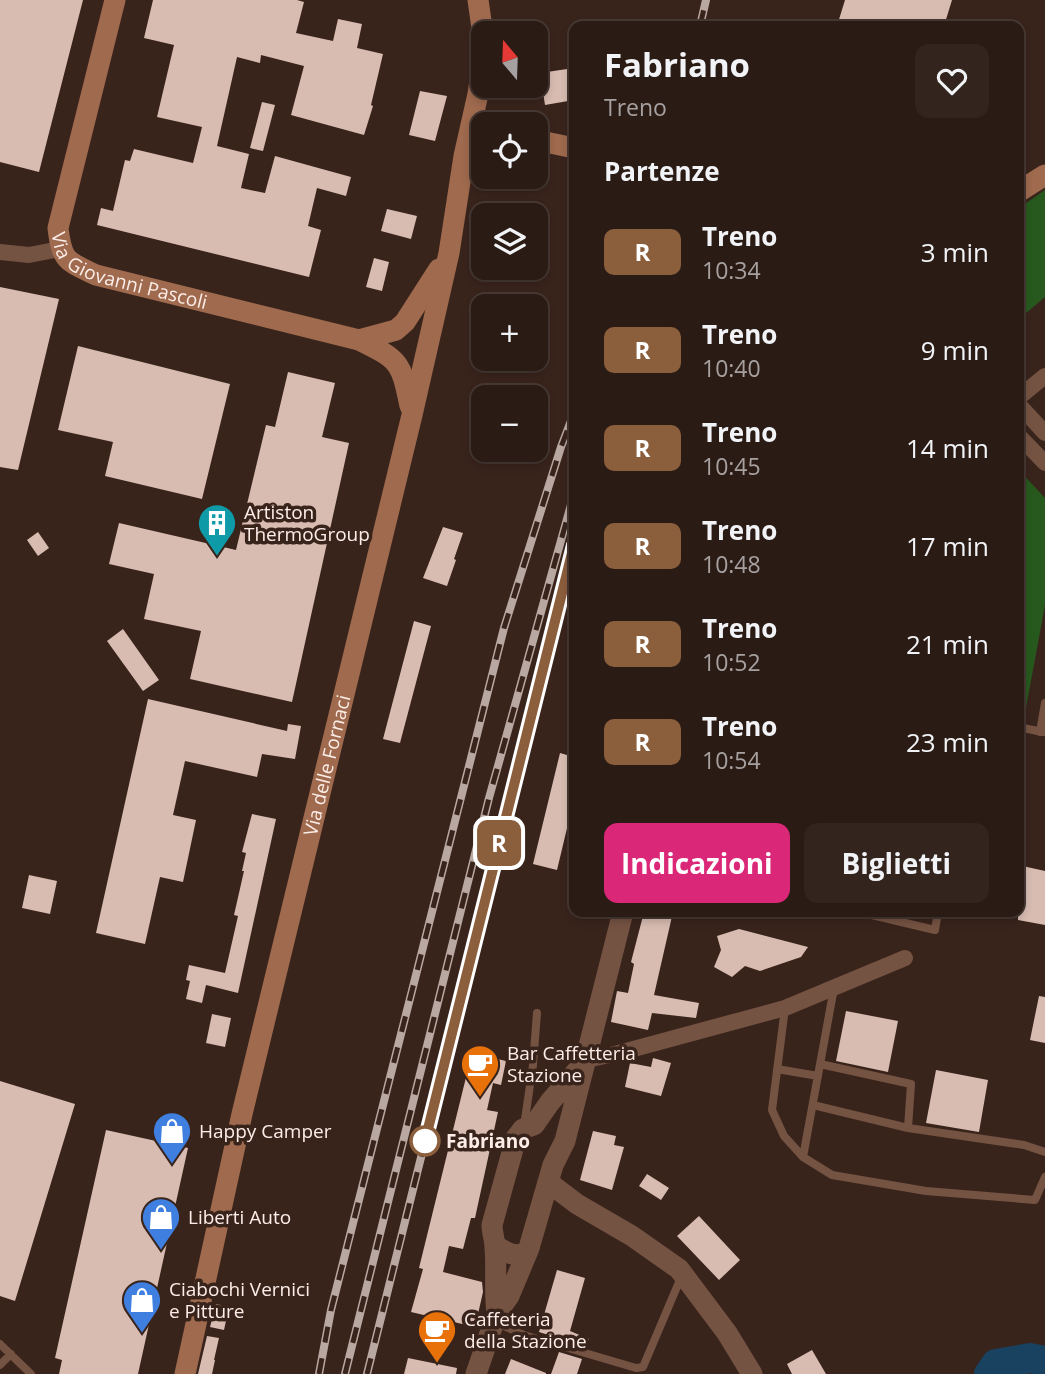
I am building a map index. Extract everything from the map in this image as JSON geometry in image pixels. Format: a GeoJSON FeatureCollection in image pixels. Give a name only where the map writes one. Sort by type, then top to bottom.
{"type":"FeatureCollection","features":[{"type":"Feature","properties":{"kind":"main road","name":"Via Giovanni Pascoli"},"geometry":{"type":"LineString","coordinates":[[115,0],[58,228],[60,249],[67,261],[96,275],[359,340],[387,354],[398,364],[405,378],[412,415]]}},
{"type":"Feature","properties":{"kind":"main road"},"geometry":{"type":"LineString","coordinates":[[478,0],[481,21]]}},
{"type":"Feature","properties":{"kind":"main road"},"geometry":{"type":"LineString","coordinates":[[548,143],[569,147]]}},
{"type":"Feature","properties":{"kind":"main road","name":"Via delle Fornaci"},"geometry":{"type":"LineString","coordinates":[[185,1374],[242,1114],[471,164]]}},
{"type":"Feature","properties":{"kind":"main road"},"geometry":{"type":"LineString","coordinates":[[1024,188],[1045,175]]}},
{"type":"Feature","properties":{"kind":"main road","name":"Via Giovanni Pascoli"},"geometry":{"type":"LineString","coordinates":[[359,340],[396,330],[405,323],[449,253]]}},
{"type":"Feature","properties":{"kind":"street"},"geometry":{"type":"LineString","coordinates":[[0,252],[29,255],[60,249]]}},
{"type":"Feature","properties":{"kind":"street"},"geometry":{"type":"LineString","coordinates":[[1024,393],[1045,376]]}},
{"type":"Feature","properties":{"kind":"street"},"geometry":{"type":"LineString","coordinates":[[1024,410],[1045,433]]}},
{"type":"Feature","properties":{"kind":"street"},"geometry":{"type":"LineString","coordinates":[[1024,441],[1045,463]]}},
{"type":"Feature","properties":{"kind":"street"},"geometry":{"type":"LineString","coordinates":[[476,1374],[496,1318],[509,1296],[527,1252],[558,1152],[565,1141],[622,917]]}},
{"type":"Feature","properties":{"kind":"street"},"geometry":{"type":"LineString","coordinates":[[496,1318],[495,1245],[492,1234],[495,1213],[516,1138],[529,1127],[586,1060],[785,1008],[905,958]]}},
{"type":"Feature","properties":{"kind":"street"},"geometry":{"type":"LineString","coordinates":[[529,1127],[541,1126],[552,1134],[558,1152]]}},
{"type":"Feature","properties":{"kind":"street"},"geometry":{"type":"LineString","coordinates":[[548,1182],[576,1204],[632,1236],[680,1269],[727,1333],[752,1374]]}},
{"type":"Feature","properties":{"kind":"street"},"geometry":{"type":"LineString","coordinates":[[541,1205],[553,1202],[576,1204]]}},
{"type":"Feature","properties":{"kind":"street"},"geometry":{"type":"LineString","coordinates":[[495,1245],[511,1254],[527,1252]]}},
{"type":"Feature","properties":{"kind":"lane"},"geometry":{"type":"LineString","coordinates":[[1024,728],[1042,732],[1045,703]]}},
{"type":"Feature","properties":{"kind":"lane"},"geometry":{"type":"LineString","coordinates":[[880,917],[935,930],[937,917]]}},
{"type":"Feature","properties":{"kind":"lane"},"geometry":{"type":"LineString","coordinates":[[803,1157],[834,988]]}},
{"type":"Feature","properties":{"kind":"lane"},"geometry":{"type":"LineString","coordinates":[[785,1008],[772,1110],[783,1136],[803,1157],[832,1175],[926,1191],[1045,1203]]}},
{"type":"Feature","properties":{"kind":"lane"},"geometry":{"type":"LineString","coordinates":[[529,1127],[537,1013]]}},
{"type":"Feature","properties":{"kind":"lane"},"geometry":{"type":"LineString","coordinates":[[820,1064],[911,1084],[908,1128]]}},
{"type":"Feature","properties":{"kind":"lane"},"geometry":{"type":"LineString","coordinates":[[777,1069],[818,1076]]}},
{"type":"Feature","properties":{"kind":"lane"},"geometry":{"type":"LineString","coordinates":[[813,1105],[908,1128],[1024,1146],[1045,1152]]}},
{"type":"Feature","properties":{"kind":"lane"},"geometry":{"type":"LineString","coordinates":[[1035,1200],[1045,1177]]}},
{"type":"Feature","properties":{"kind":"lane"},"geometry":{"type":"LineString","coordinates":[[496,1318],[524,1335],[641,1370],[682,1273]]}},
{"type":"Feature","properties":{"kind":"lane"},"geometry":{"type":"LineString","coordinates":[[0,1344],[31,1374]]}},
{"type":"Feature","properties":{"kind":"lane"},"geometry":{"type":"LineString","coordinates":[[0,1365],[11,1354]]}},
{"type":"Feature","properties":{"kind":"green space"},"geometry":{"type":"Polygon","coordinates":[[[1045,190],[1045,297],[1024,315],[1024,205],[1045,190]]]}},
{"type":"Feature","properties":{"kind":"green space"},"geometry":{"type":"Polygon","coordinates":[[[1024,475],[1045,498],[1045,605],[1025,713],[1024,475]]]}},
{"type":"Feature","properties":{"kind":"building"},"geometry":{"type":"Polygon","coordinates":[[[0,0],[83,0],[39,172],[0,162],[0,0]]]}},
{"type":"Feature","properties":{"kind":"building"},"geometry":{"type":"Polygon","coordinates":[[[153,0],[297,0],[304,2],[296,33],[333,41],[338,19],[362,24],[357,48],[383,54],[371,105],[373,106],[364,135],[291,115],[304,66],[261,55],[260,63],[237,57],[217,146],[249,154],[241,188],[265,193],[275,156],[351,177],[346,196],[317,188],[308,226],[321,230],[309,277],[97,225],[101,208],[113,211],[125,160],[130,161],[134,149],[193,163],[202,127],[157,117],[174,45],[144,38],[153,0]]]}},
{"type":"Feature","properties":{"kind":"building"},"geometry":{"type":"Polygon","coordinates":[[[845,0],[952,0],[946,21],[839,21],[845,0]]]}},
{"type":"Feature","properties":{"kind":"building"},"geometry":{"type":"Polygon","coordinates":[[[569,69],[569,101],[545,105],[544,98],[548,98],[548,72],[569,69]]]}},
{"type":"Feature","properties":{"kind":"building"},"geometry":{"type":"Polygon","coordinates":[[[420,91],[447,96],[435,141],[409,135],[420,91]]]}},
{"type":"Feature","properties":{"kind":"building"},"geometry":{"type":"Polygon","coordinates":[[[262,102],[275,105],[263,151],[250,148],[262,102]]]}},
{"type":"Feature","properties":{"kind":"building"},"geometry":{"type":"Polygon","coordinates":[[[387,209],[417,216],[411,239],[381,231],[387,209]]]}},
{"type":"Feature","properties":{"kind":"building"},"geometry":{"type":"Polygon","coordinates":[[[374,258],[389,262],[382,291],[366,287],[374,258]]]}},
{"type":"Feature","properties":{"kind":"building"},"geometry":{"type":"Polygon","coordinates":[[[0,287],[59,299],[18,470],[0,467],[0,287]]]}},
{"type":"Feature","properties":{"kind":"building"},"geometry":{"type":"Polygon","coordinates":[[[78,346],[230,384],[202,499],[105,476],[113,442],[58,430],[78,346]]]}},
{"type":"Feature","properties":{"kind":"building","name":"Artiston ThermoGroup"},"geometry":{"type":"Polygon","coordinates":[[[288,372],[335,383],[322,437],[349,443],[292,702],[190,679],[201,631],[144,619],[154,574],[109,564],[119,523],[236,550],[266,425],[275,427],[288,372]]]}},
{"type":"Feature","properties":{"kind":"building"},"geometry":{"type":"Polygon","coordinates":[[[443,527],[463,533],[447,586],[423,578],[443,527]]]}},
{"type":"Feature","properties":{"kind":"building"},"geometry":{"type":"Polygon","coordinates":[[[38,532],[49,548],[38,556],[27,540],[38,532]]]}},
{"type":"Feature","properties":{"kind":"building"},"geometry":{"type":"Polygon","coordinates":[[[414,621],[431,626],[400,743],[383,739],[414,621]]]}},
{"type":"Feature","properties":{"kind":"building"},"geometry":{"type":"Polygon","coordinates":[[[123,629],[159,680],[143,691],[107,641],[123,629]]]}},
{"type":"Feature","properties":{"kind":"building"},"geometry":{"type":"Polygon","coordinates":[[[148,699],[287,731],[288,724],[301,726],[295,759],[262,754],[257,777],[185,761],[173,815],[196,820],[183,882],[160,877],[145,944],[96,933],[148,699]]]}},
{"type":"Feature","properties":{"kind":"building"},"geometry":{"type":"Polygon","coordinates":[[[560,753],[569,756],[569,820],[557,870],[533,864],[560,753]]]}},
{"type":"Feature","properties":{"kind":"building"},"geometry":{"type":"Polygon","coordinates":[[[252,814],[276,819],[238,993],[206,985],[202,1003],[186,999],[190,981],[186,980],[189,965],[225,973],[238,916],[234,915],[246,853],[242,852],[252,814]]]}},
{"type":"Feature","properties":{"kind":"building"},"geometry":{"type":"Polygon","coordinates":[[[1024,866],[1045,871],[1045,925],[1018,920],[1018,917],[1024,917],[1024,866]]]}},
{"type":"Feature","properties":{"kind":"building"},"geometry":{"type":"Polygon","coordinates":[[[29,875],[57,881],[50,914],[22,908],[29,875]]]}},
{"type":"Feature","properties":{"kind":"building"},"geometry":{"type":"Polygon","coordinates":[[[643,917],[672,917],[654,995],[699,1003],[696,1018],[652,1013],[648,1030],[611,1022],[617,991],[628,993],[634,964],[631,962],[643,917]]]}},
{"type":"Feature","properties":{"kind":"building"},"geometry":{"type":"Polygon","coordinates":[[[739,929],[808,947],[801,957],[760,971],[745,966],[732,977],[714,967],[721,950],[717,936],[739,929]]]}},
{"type":"Feature","properties":{"kind":"building"},"geometry":{"type":"Polygon","coordinates":[[[1039,996],[1045,997],[1045,1043],[1030,1040],[1039,996]]]}},
{"type":"Feature","properties":{"kind":"building"},"geometry":{"type":"Polygon","coordinates":[[[846,1011],[898,1021],[888,1072],[836,1061],[846,1011]]]}},
{"type":"Feature","properties":{"kind":"building"},"geometry":{"type":"Polygon","coordinates":[[[212,1014],[231,1018],[225,1047],[206,1043],[212,1014]]]}},
{"type":"Feature","properties":{"kind":"building","name":"Fabriano"},"geometry":{"type":"Polygon","coordinates":[[[472,1053],[506,1061],[501,1085],[493,1083],[487,1110],[498,1112],[475,1218],[471,1218],[463,1249],[449,1246],[443,1272],[482,1282],[483,1292],[475,1327],[411,1312],[423,1269],[419,1268],[472,1053]]]}},
{"type":"Feature","properties":{"kind":"building"},"geometry":{"type":"Polygon","coordinates":[[[653,1058],[671,1063],[661,1096],[625,1087],[630,1063],[651,1067],[653,1058]]]}},
{"type":"Feature","properties":{"kind":"building"},"geometry":{"type":"Polygon","coordinates":[[[936,1070],[988,1080],[979,1132],[926,1123],[936,1070]]]}},
{"type":"Feature","properties":{"kind":"building"},"geometry":{"type":"Polygon","coordinates":[[[0,1081],[75,1104],[15,1301],[0,1296],[0,1081]]]}},
{"type":"Feature","properties":{"kind":"building"},"geometry":{"type":"Polygon","coordinates":[[[106,1130],[188,1148],[138,1374],[59,1374],[62,1360],[55,1358],[106,1130]]]}},
{"type":"Feature","properties":{"kind":"building"},"geometry":{"type":"Polygon","coordinates":[[[593,1131],[616,1136],[614,1145],[624,1147],[612,1190],[580,1180],[593,1131]]]}},
{"type":"Feature","properties":{"kind":"building"},"geometry":{"type":"Polygon","coordinates":[[[647,1174],[669,1188],[661,1200],[639,1186],[647,1174]]]}},
{"type":"Feature","properties":{"kind":"building"},"geometry":{"type":"Polygon","coordinates":[[[699,1216],[740,1260],[719,1280],[677,1236],[699,1216]]]}},
{"type":"Feature","properties":{"kind":"building"},"geometry":{"type":"Polygon","coordinates":[[[557,1270],[585,1278],[570,1331],[589,1339],[586,1347],[539,1332],[557,1270]]]}},
{"type":"Feature","properties":{"kind":"building"},"geometry":{"type":"Polygon","coordinates":[[[216,1304],[229,1307],[224,1330],[210,1327],[216,1304]]]}},
{"type":"Feature","properties":{"kind":"building"},"geometry":{"type":"Polygon","coordinates":[[[207,1336],[219,1338],[212,1374],[198,1374],[207,1336]]]}},
{"type":"Feature","properties":{"kind":"building"},"geometry":{"type":"Polygon","coordinates":[[[812,1350],[826,1374],[792,1374],[787,1364],[812,1350]]]}},
{"type":"Feature","properties":{"kind":"building"},"geometry":{"type":"Polygon","coordinates":[[[559,1352],[582,1359],[577,1374],[551,1374],[559,1352]]]}},
{"type":"Feature","properties":{"kind":"building"},"geometry":{"type":"Polygon","coordinates":[[[408,1358],[457,1368],[456,1374],[404,1374],[408,1358]]]}},
{"type":"Feature","properties":{"kind":"building"},"geometry":{"type":"Polygon","coordinates":[[[511,1359],[546,1373],[546,1374],[505,1374],[511,1359]]]}},
{"type":"Feature","properties":{"kind":"waterway"},"geometry":{"type":"LineString","coordinates":[[989,1374],[996,1364],[1030,1358],[1045,1361]]}},
{"type":"Feature","properties":{"kind":"railway"},"geometry":{"type":"LineString","coordinates":[[701,21],[706,0]]}},
{"type":"Feature","properties":{"kind":"railway"},"geometry":{"type":"LineString","coordinates":[[319,1374],[331,1310],[504,628],[569,426]]}},
{"type":"Feature","properties":{"kind":"railway"},"geometry":{"type":"LineString","coordinates":[[345,1374],[489,798],[569,512]]}},
{"type":"Feature","properties":{"kind":"railway"},"geometry":{"type":"LineString","coordinates":[[367,1374],[569,564]]}},
{"type":"Feature","properties":{"kind":"train","name":"R"},"geometry":{"type":"LineString","coordinates":[[425,1141],[569,565]]}},
{"type":"Feature","properties":{"kind":"place","name":"Artiston ThermoGroup"},"geometry":{"type":"Point","coordinates":[217,557]}},
{"type":"Feature","properties":{"kind":"place","name":"Bar Caffetteria Stazione"},"geometry":{"type":"Point","coordinates":[480,1098]}},
{"type":"Feature","properties":{"kind":"place","name":"Fabriano"},"geometry":{"type":"Point","coordinates":[425,1141]}},
{"type":"Feature","properties":{"kind":"place","name":"Happy Camper"},"geometry":{"type":"Point","coordinates":[172,1165]}},
{"type":"Feature","properties":{"kind":"place","name":"Liberti Auto"},"geometry":{"type":"Point","coordinates":[161,1251]}},
{"type":"Feature","properties":{"kind":"place","name":"Ciabochi Vernici e Pitture"},"geometry":{"type":"Point","coordinates":[142,1334]}},
{"type":"Feature","properties":{"kind":"place","name":"Caffeteria della Stazione"},"geometry":{"type":"Point","coordinates":[437,1364]}}]}
